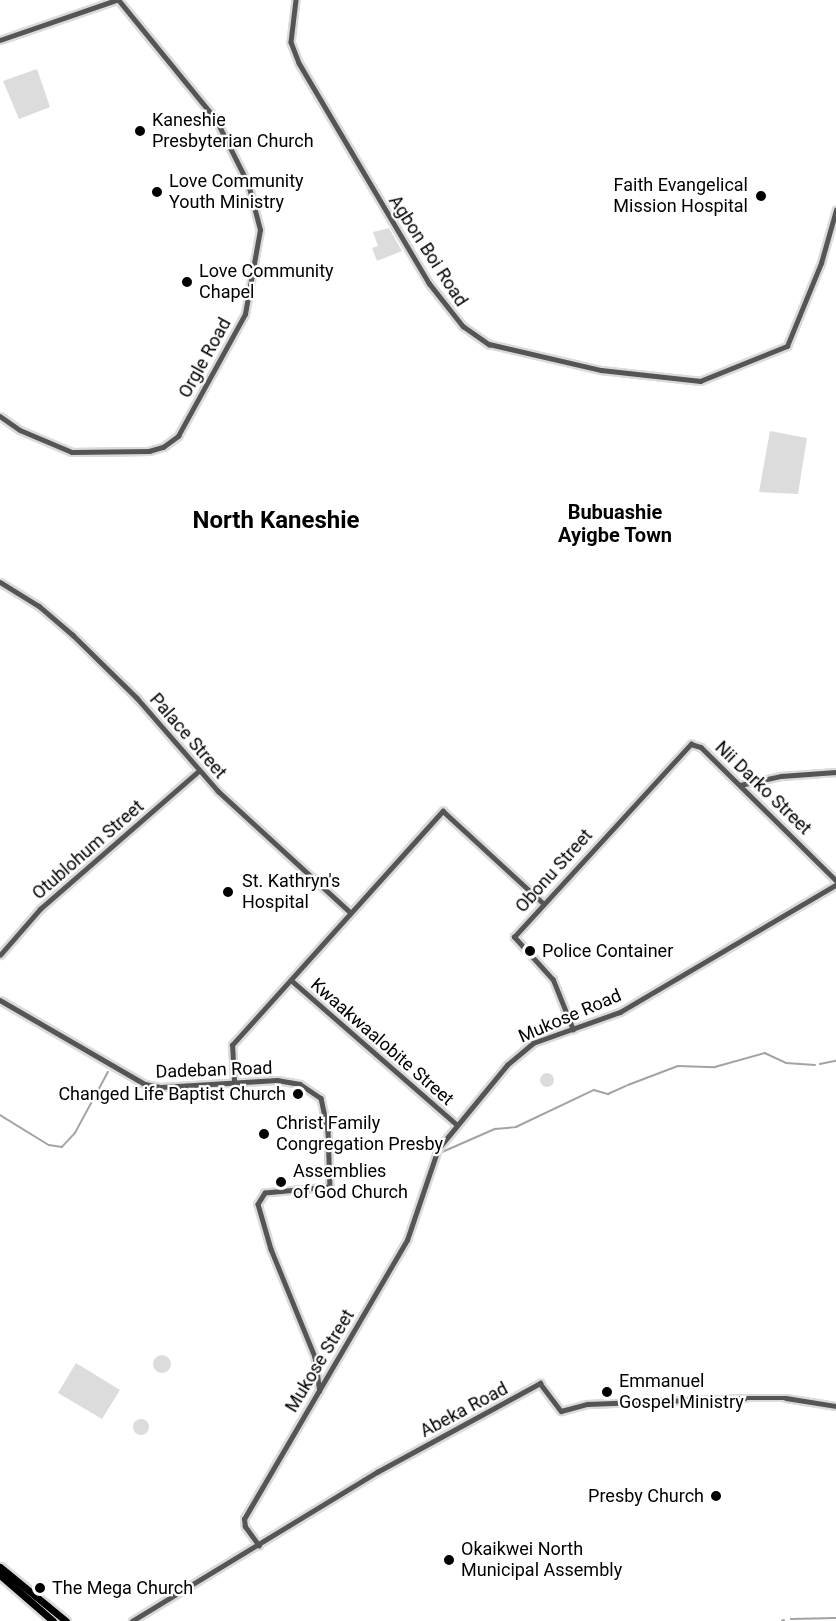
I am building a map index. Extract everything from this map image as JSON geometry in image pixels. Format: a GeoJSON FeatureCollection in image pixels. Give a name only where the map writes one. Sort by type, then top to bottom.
{"type":"FeatureCollection","features":[{"type":"Feature","properties":{"kind":"highway"},"geometry":{"type":"LineString","coordinates":[[0,1567],[66,1621]]}},
{"type":"Feature","properties":{"kind":"highway"},"geometry":{"type":"LineString","coordinates":[[0,1575],[53,1621]]}},
{"type":"Feature","properties":{"kind":"street"},"geometry":{"type":"LineString","coordinates":[[0,40],[117,0]]}},
{"type":"Feature","properties":{"kind":"street","name":"Orgle Road"},"geometry":{"type":"LineString","coordinates":[[0,416],[20,430],[72,452],[149,452],[163,447],[178,436],[245,314],[260,230],[248,184],[216,120],[117,0]]}},
{"type":"Feature","properties":{"kind":"street","name":"Agbon Boi Road"},"geometry":{"type":"LineString","coordinates":[[296,0],[293,50],[356,161],[436,293],[463,326],[480,340],[593,369],[700,381],[787,346],[821,263],[836,210]]}},
{"type":"Feature","properties":{"kind":"street","name":"Palace Street"},"geometry":{"type":"LineString","coordinates":[[0,582],[39,606],[73,635],[137,698],[200,771],[351,913]]}},
{"type":"Feature","properties":{"kind":"street","name":"Nii Darko Street"},"geometry":{"type":"LineString","coordinates":[[694,744],[740,785],[836,880]]}},
{"type":"Feature","properties":{"kind":"street","name":"Obonu Street"},"geometry":{"type":"LineString","coordinates":[[573,1030],[550,974],[514,939],[542,902],[694,744]]}},
{"type":"Feature","properties":{"kind":"street","name":"Otublohum Street"},"geometry":{"type":"LineString","coordinates":[[0,955],[40,909],[200,771]]}},
{"type":"Feature","properties":{"kind":"street"},"geometry":{"type":"LineString","coordinates":[[740,785],[782,776],[836,772]]}},
{"type":"Feature","properties":{"kind":"street"},"geometry":{"type":"LineString","coordinates":[[234,1081],[232,1045],[443,812],[542,902]]}},
{"type":"Feature","properties":{"kind":"street","name":"Mukose Road"},"geometry":{"type":"LineString","coordinates":[[425,1185],[438,1149],[456,1124],[519,1052],[620,1012],[836,885]]}},
{"type":"Feature","properties":{"kind":"street","name":"Kwaakwaalobite Street"},"geometry":{"type":"LineString","coordinates":[[291,980],[456,1124]]}},
{"type":"Feature","properties":{"kind":"street","name":"Dadeban Road"},"geometry":{"type":"LineString","coordinates":[[0,1000],[144,1084],[161,1087],[262,1079],[300,1084],[321,1098],[328,1131],[330,1187],[261,1195],[258,1204],[263,1227],[315,1357],[320,1391]]}},
{"type":"Feature","properties":{"kind":"street","name":"Mukose Street"},"geometry":{"type":"LineString","coordinates":[[259,1546],[245,1527],[244,1519],[407,1240],[425,1185]]}},
{"type":"Feature","properties":{"kind":"street","name":"Abeka Road"},"geometry":{"type":"LineString","coordinates":[[132,1621],[259,1546],[377,1472],[540,1383],[561,1411],[587,1404],[745,1398],[786,1398],[836,1406]]}},
{"type":"Feature","properties":{"kind":"shaded area"},"geometry":{"type":"Polygon","coordinates":[[[37,69],[50,107],[19,119],[3,81],[37,69]]]}},
{"type":"Feature","properties":{"kind":"shaded area"},"geometry":{"type":"Polygon","coordinates":[[[389,228],[402,251],[377,261],[372,248],[378,246],[373,232],[389,228]]]}},
{"type":"Feature","properties":{"kind":"shaded area"},"geometry":{"type":"Polygon","coordinates":[[[770,431],[807,438],[798,494],[759,492],[770,431]]]}},
{"type":"Feature","properties":{"kind":"shaded area"},"geometry":{"type":"Polygon","coordinates":[[[544,1073],[550,1073],[554,1080],[550,1087],[544,1087],[540,1083],[540,1077],[544,1073]]]}},
{"type":"Feature","properties":{"kind":"shaded area"},"geometry":{"type":"Polygon","coordinates":[[[158,1355],[166,1355],[171,1360],[169,1371],[158,1373],[153,1368],[153,1360],[158,1355]]]}},
{"type":"Feature","properties":{"kind":"shaded area"},"geometry":{"type":"Polygon","coordinates":[[[76,1363],[120,1390],[102,1419],[58,1393],[76,1363]]]}},
{"type":"Feature","properties":{"kind":"shaded area"},"geometry":{"type":"Polygon","coordinates":[[[138,1419],[144,1419],[149,1427],[147,1433],[138,1435],[133,1430],[133,1424],[138,1419]]]}},
{"type":"Feature","properties":{"kind":"waterway"},"geometry":{"type":"LineString","coordinates":[[628,1085],[678,1066],[715,1067],[765,1053],[786,1063],[815,1065]]}},
{"type":"Feature","properties":{"kind":"waterway"},"geometry":{"type":"LineString","coordinates":[[820,1064],[836,1061]]}},
{"type":"Feature","properties":{"kind":"waterway"},"geometry":{"type":"LineString","coordinates":[[0,1115],[49,1145],[62,1147],[75,1133],[108,1072]]}},
{"type":"Feature","properties":{"kind":"waterway"},"geometry":{"type":"LineString","coordinates":[[440,1153],[495,1129],[516,1127],[594,1090],[608,1094],[626,1086]]}},
{"type":"Feature","properties":{"kind":"waterway"},"geometry":{"type":"LineString","coordinates":[[791,1619],[836,1618]]}},
{"type":"Feature","properties":{"kind":"place","name":"Kaneshie Presbyterian Church"},"geometry":{"type":"Point","coordinates":[140,131]}},
{"type":"Feature","properties":{"kind":"place","name":"Love Community Youth Ministry"},"geometry":{"type":"Point","coordinates":[157,192]}},
{"type":"Feature","properties":{"kind":"place","name":"Faith Evangelical Mission Hospital"},"geometry":{"type":"Point","coordinates":[761,196]}},
{"type":"Feature","properties":{"kind":"place","name":"Love Community Chapel"},"geometry":{"type":"Point","coordinates":[187,282]}},
{"type":"Feature","properties":{"kind":"place","name":"St. Kathryn's Hospital"},"geometry":{"type":"Point","coordinates":[228,892]}},
{"type":"Feature","properties":{"kind":"place","name":"Police Container"},"geometry":{"type":"Point","coordinates":[530,951]}},
{"type":"Feature","properties":{"kind":"place","name":"Changed Life Baptist Church"},"geometry":{"type":"Point","coordinates":[298,1094]}},
{"type":"Feature","properties":{"kind":"place","name":"Christ Family Congregation Presby"},"geometry":{"type":"Point","coordinates":[264,1134]}},
{"type":"Feature","properties":{"kind":"place","name":"Assemblies of God Church"},"geometry":{"type":"Point","coordinates":[281,1182]}},
{"type":"Feature","properties":{"kind":"place","name":"Emmanuel Gospel Ministry"},"geometry":{"type":"Point","coordinates":[607,1392]}},
{"type":"Feature","properties":{"kind":"place","name":"Presby Church"},"geometry":{"type":"Point","coordinates":[716,1496]}},
{"type":"Feature","properties":{"kind":"place","name":"Okaikwei North Municipal Assembly"},"geometry":{"type":"Point","coordinates":[449,1560]}},
{"type":"Feature","properties":{"kind":"place","name":"The Mega Church"},"geometry":{"type":"Point","coordinates":[40,1588]}},
{"type":"Feature","properties":{"kind":"district","name":"North Kaneshie"},"geometry":{"type":"Point","coordinates":[276,521]}},
{"type":"Feature","properties":{"kind":"district","name":"Bubuashie Ayigbe Town"},"geometry":{"type":"Point","coordinates":[615,524]}}]}
